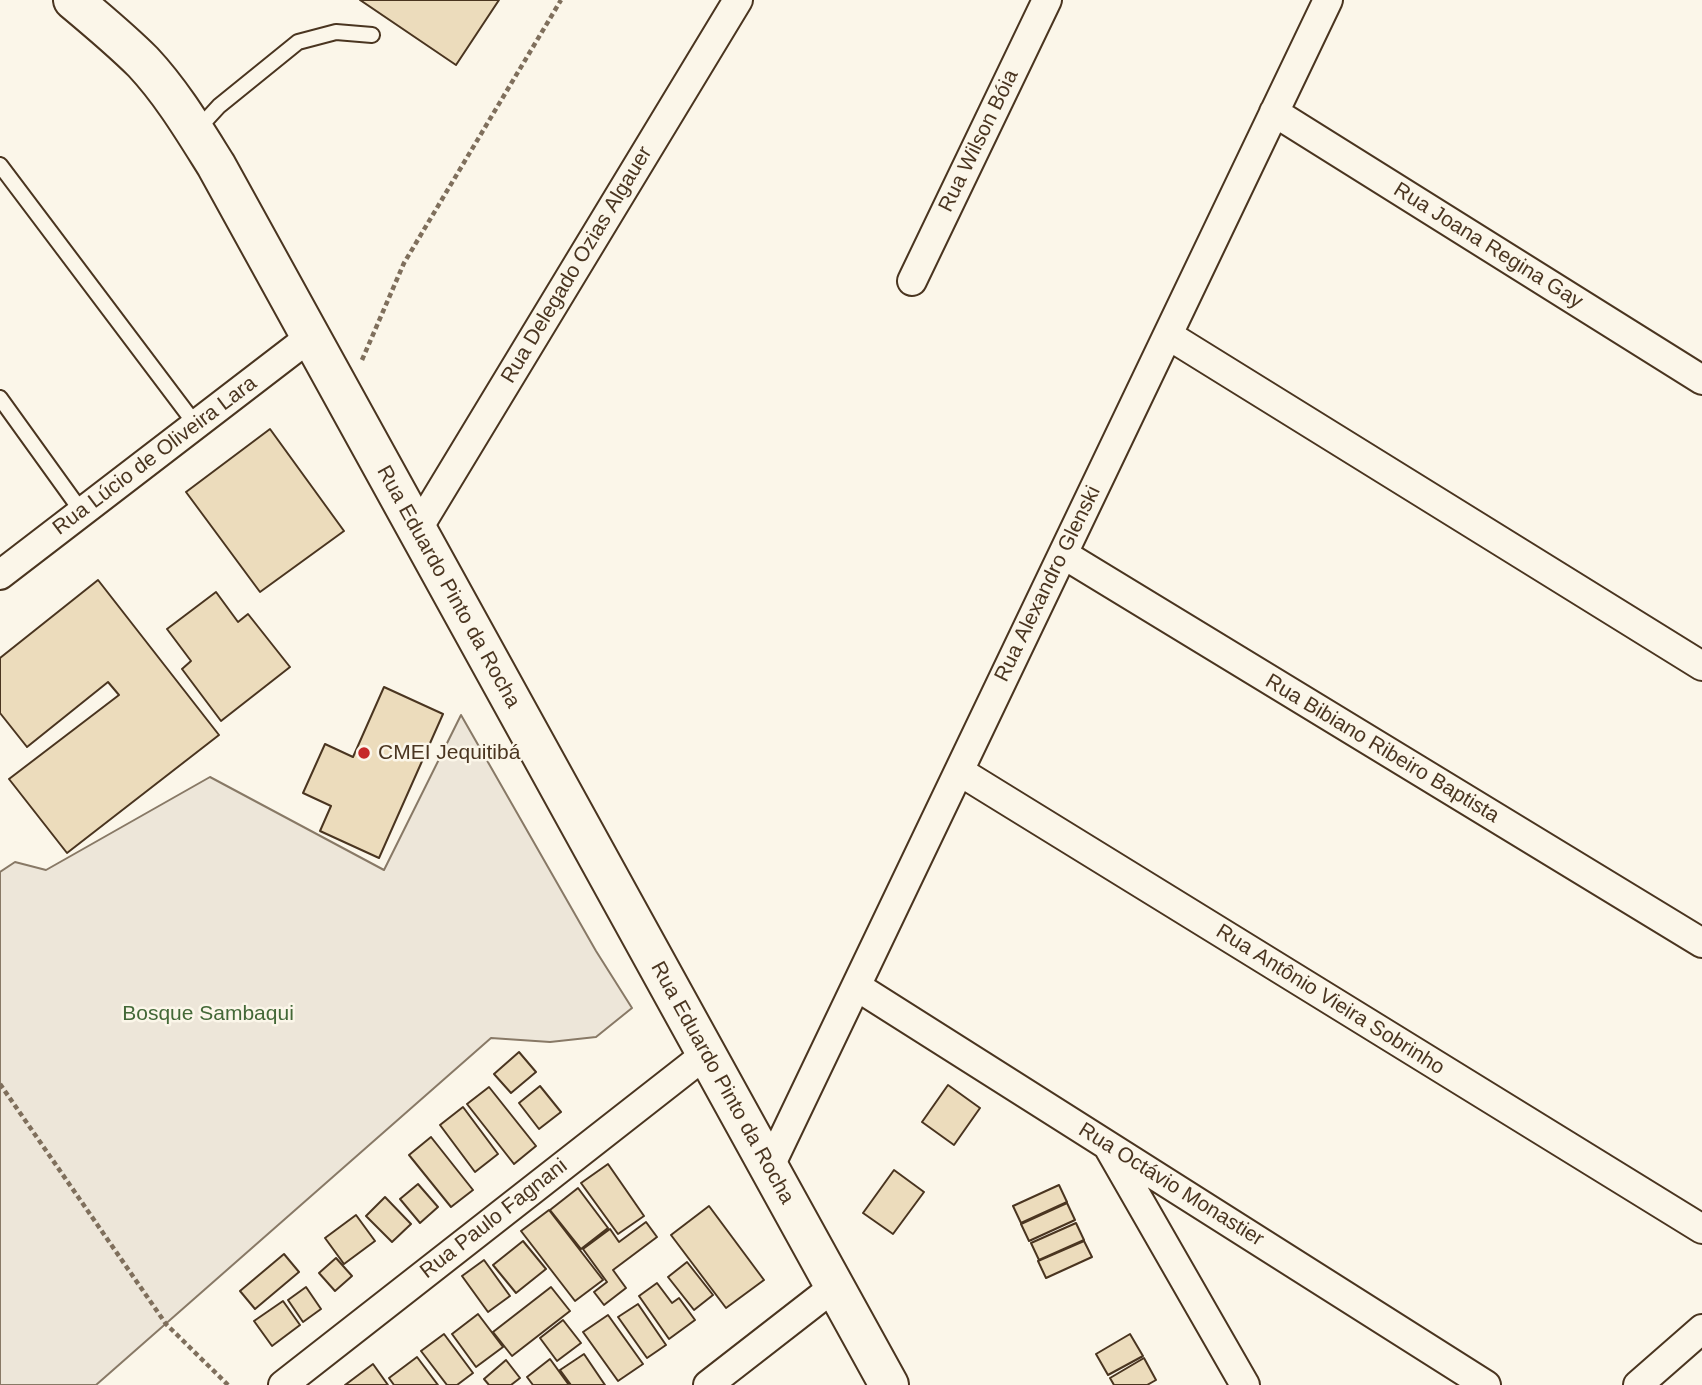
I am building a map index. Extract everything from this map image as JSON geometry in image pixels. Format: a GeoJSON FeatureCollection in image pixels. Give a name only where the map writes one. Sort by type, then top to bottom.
{"type":"FeatureCollection","features":[{"type":"Feature","properties":{"kind":"main road","name":"Rua Eduardo Pinto da Rocha"},"geometry":{"type":"LineString","coordinates":[[73,0],[112,32],[144,64],[195,132],[888,1385]]}},
{"type":"Feature","properties":{"kind":"street","name":"Rua Delegado Ozias Algauer"},"geometry":{"type":"LineString","coordinates":[[417,530],[737,0]]}},
{"type":"Feature","properties":{"kind":"street","name":"Rua Wilson Bóia"},"geometry":{"type":"LineString","coordinates":[[912,281],[1046,0]]}},
{"type":"Feature","properties":{"kind":"street","name":"Rua Alexandro Glenski"},"geometry":{"type":"LineString","coordinates":[[769,1168],[1328,0]]}},
{"type":"Feature","properties":{"kind":"street","name":"Rua Joana Regina Gay"},"geometry":{"type":"LineString","coordinates":[[1274,112],[1702,380]]}},
{"type":"Feature","properties":{"kind":"street"},"geometry":{"type":"LineString","coordinates":[[1168,335],[1702,666]]}},
{"type":"Feature","properties":{"kind":"street","name":"Rua Lúcio de Oliveira Lara"},"geometry":{"type":"LineString","coordinates":[[0,575],[310,337]]}},
{"type":"Feature","properties":{"kind":"street","name":"Rua Bibiano Ribeiro Baptista"},"geometry":{"type":"LineString","coordinates":[[1063,554],[1702,943]]}},
{"type":"Feature","properties":{"kind":"street","name":"Rua Antônio Vieira Sobrinho"},"geometry":{"type":"LineString","coordinates":[[959,771],[1702,1229]]}},
{"type":"Feature","properties":{"kind":"street","name":"Rua Octávio Monastier"},"geometry":{"type":"LineString","coordinates":[[856,986],[1486,1385]]}},
{"type":"Feature","properties":{"kind":"street","name":"Rua Paulo Fagnani"},"geometry":{"type":"LineString","coordinates":[[282,1385],[706,1054]]}},
{"type":"Feature","properties":{"kind":"street"},"geometry":{"type":"LineString","coordinates":[[1108,1145],[1245,1385]]}},
{"type":"Feature","properties":{"kind":"street"},"geometry":{"type":"LineString","coordinates":[[708,1385],[834,1287]]}},
{"type":"Feature","properties":{"kind":"street"},"geometry":{"type":"LineString","coordinates":[[1638,1385],[1702,1329]]}},
{"type":"Feature","properties":{"kind":"lane"},"geometry":{"type":"LineString","coordinates":[[195,132],[219,106],[298,42],[336,32],[372,35]]}},
{"type":"Feature","properties":{"kind":"lane"},"geometry":{"type":"LineString","coordinates":[[0,165],[196,425]]}},
{"type":"Feature","properties":{"kind":"lane"},"geometry":{"type":"LineString","coordinates":[[0,398],[82,512]]}},
{"type":"Feature","properties":{"kind":"path"},"geometry":{"type":"LineString","coordinates":[[345,400],[404,263],[561,0]]}},
{"type":"Feature","properties":{"kind":"path"},"geometry":{"type":"LineString","coordinates":[[0,1084],[166,1324],[228,1385]]}},
{"type":"Feature","properties":{"kind":"green space","name":"Bosque Sambaqui"},"geometry":{"type":"Polygon","coordinates":[[[461,715],[596,951],[632,1008],[596,1037],[550,1042],[491,1038],[96,1385],[0,1385],[0,872],[15,862],[46,870],[210,777],[384,870],[461,715]]]}},
{"type":"Feature","properties":{"kind":"building"},"geometry":{"type":"Polygon","coordinates":[[[360,0],[499,0],[456,65],[360,0]]]}},
{"type":"Feature","properties":{"kind":"building"},"geometry":{"type":"Polygon","coordinates":[[[270,429],[344,531],[260,592],[186,492],[270,429]]]}},
{"type":"Feature","properties":{"kind":"building"},"geometry":{"type":"Polygon","coordinates":[[[98,580],[219,735],[67,853],[9,779],[119,695],[108,682],[27,747],[0,713],[0,658],[98,580]]]}},
{"type":"Feature","properties":{"kind":"building"},"geometry":{"type":"Polygon","coordinates":[[[216,592],[238,622],[248,614],[290,667],[221,721],[182,669],[191,661],[167,629],[216,592]]]}},
{"type":"Feature","properties":{"kind":"building"},"geometry":{"type":"Polygon","coordinates":[[[384,687],[443,714],[379,858],[320,831],[331,806],[303,793],[325,744],[353,757],[384,687]]]}},
{"type":"Feature","properties":{"kind":"building"},"geometry":{"type":"Polygon","coordinates":[[[519,1052],[536,1072],[511,1093],[494,1074],[519,1052]]]}},
{"type":"Feature","properties":{"kind":"building"},"geometry":{"type":"Polygon","coordinates":[[[948,1085],[980,1108],[954,1145],[922,1122],[948,1085]]]}},
{"type":"Feature","properties":{"kind":"building"},"geometry":{"type":"Polygon","coordinates":[[[540,1086],[561,1112],[539,1129],[519,1103],[540,1086]]]}},
{"type":"Feature","properties":{"kind":"building"},"geometry":{"type":"Polygon","coordinates":[[[489,1087],[536,1146],[514,1164],[467,1104],[489,1087]]]}},
{"type":"Feature","properties":{"kind":"building"},"geometry":{"type":"Polygon","coordinates":[[[463,1107],[498,1154],[475,1172],[440,1125],[463,1107]]]}},
{"type":"Feature","properties":{"kind":"building"},"geometry":{"type":"Polygon","coordinates":[[[431,1137],[473,1190],[451,1207],[409,1155],[431,1137]]]}},
{"type":"Feature","properties":{"kind":"building"},"geometry":{"type":"Polygon","coordinates":[[[608,1164],[644,1216],[618,1234],[581,1183],[608,1164]]]}},
{"type":"Feature","properties":{"kind":"building"},"geometry":{"type":"Polygon","coordinates":[[[894,1170],[924,1192],[893,1234],[863,1213],[894,1170]]]}},
{"type":"Feature","properties":{"kind":"building"},"geometry":{"type":"Polygon","coordinates":[[[418,1184],[438,1207],[420,1223],[400,1199],[418,1184]]]}},
{"type":"Feature","properties":{"kind":"building"},"geometry":{"type":"Polygon","coordinates":[[[1059,1185],[1067,1202],[1021,1223],[1013,1206],[1059,1185]]]}},
{"type":"Feature","properties":{"kind":"building"},"geometry":{"type":"Polygon","coordinates":[[[578,1188],[608,1228],[581,1249],[550,1210],[578,1188]]]}},
{"type":"Feature","properties":{"kind":"building"},"geometry":{"type":"Polygon","coordinates":[[[385,1197],[411,1224],[392,1242],[366,1216],[385,1197]]]}},
{"type":"Feature","properties":{"kind":"building"},"geometry":{"type":"Polygon","coordinates":[[[1067,1203],[1075,1220],[1029,1241],[1021,1224],[1067,1203]]]}},
{"type":"Feature","properties":{"kind":"building"},"geometry":{"type":"Polygon","coordinates":[[[709,1206],[764,1280],[726,1308],[671,1235],[709,1206]]]}},
{"type":"Feature","properties":{"kind":"building"},"geometry":{"type":"Polygon","coordinates":[[[549,1210],[603,1280],[575,1301],[521,1231],[549,1210]]]}},
{"type":"Feature","properties":{"kind":"building"},"geometry":{"type":"Polygon","coordinates":[[[356,1215],[375,1241],[344,1264],[325,1238],[356,1215]]]}},
{"type":"Feature","properties":{"kind":"building"},"geometry":{"type":"Polygon","coordinates":[[[646,1222],[657,1237],[613,1270],[626,1288],[604,1305],[594,1292],[607,1282],[583,1249],[610,1229],[619,1242],[646,1222]]]}},
{"type":"Feature","properties":{"kind":"building"},"geometry":{"type":"Polygon","coordinates":[[[1076,1223],[1084,1240],[1039,1260],[1031,1243],[1076,1223]]]}},
{"type":"Feature","properties":{"kind":"building"},"geometry":{"type":"Polygon","coordinates":[[[523,1241],[546,1269],[516,1293],[493,1265],[523,1241]]]}},
{"type":"Feature","properties":{"kind":"building"},"geometry":{"type":"Polygon","coordinates":[[[1084,1241],[1092,1257],[1046,1278],[1038,1261],[1084,1241]]]}},
{"type":"Feature","properties":{"kind":"building"},"geometry":{"type":"Polygon","coordinates":[[[284,1254],[299,1272],[255,1309],[240,1291],[284,1254]]]}},
{"type":"Feature","properties":{"kind":"building"},"geometry":{"type":"Polygon","coordinates":[[[336,1258],[352,1276],[335,1291],[319,1273],[336,1258]]]}},
{"type":"Feature","properties":{"kind":"building"},"geometry":{"type":"Polygon","coordinates":[[[484,1260],[510,1296],[488,1312],[462,1276],[484,1260]]]}},
{"type":"Feature","properties":{"kind":"building"},"geometry":{"type":"Polygon","coordinates":[[[687,1262],[713,1295],[694,1310],[668,1277],[687,1262]]]}},
{"type":"Feature","properties":{"kind":"building"},"geometry":{"type":"Polygon","coordinates":[[[657,1283],[672,1303],[679,1298],[695,1320],[669,1339],[639,1296],[657,1283]]]}},
{"type":"Feature","properties":{"kind":"building"},"geometry":{"type":"Polygon","coordinates":[[[306,1287],[321,1309],[303,1322],[288,1300],[306,1287]]]}},
{"type":"Feature","properties":{"kind":"building"},"geometry":{"type":"Polygon","coordinates":[[[551,1287],[570,1311],[512,1356],[493,1332],[551,1287]]]}},
{"type":"Feature","properties":{"kind":"building"},"geometry":{"type":"Polygon","coordinates":[[[283,1301],[300,1325],[272,1346],[254,1321],[283,1301]]]}},
{"type":"Feature","properties":{"kind":"building"},"geometry":{"type":"Polygon","coordinates":[[[638,1304],[666,1345],[647,1358],[618,1317],[638,1304]]]}},
{"type":"Feature","properties":{"kind":"building"},"geometry":{"type":"Polygon","coordinates":[[[478,1314],[503,1347],[476,1367],[452,1334],[478,1314]]]}},
{"type":"Feature","properties":{"kind":"building"},"geometry":{"type":"Polygon","coordinates":[[[608,1315],[643,1364],[618,1381],[583,1332],[608,1315]]]}},
{"type":"Feature","properties":{"kind":"building"},"geometry":{"type":"Polygon","coordinates":[[[563,1320],[581,1343],[557,1361],[540,1338],[563,1320]]]}},
{"type":"Feature","properties":{"kind":"building"},"geometry":{"type":"Polygon","coordinates":[[[444,1334],[473,1373],[457,1385],[447,1385],[421,1351],[444,1334]]]}},
{"type":"Feature","properties":{"kind":"building"},"geometry":{"type":"Polygon","coordinates":[[[1130,1334],[1143,1356],[1108,1375],[1096,1354],[1130,1334]]]}},
{"type":"Feature","properties":{"kind":"building"},"geometry":{"type":"Polygon","coordinates":[[[584,1354],[605,1385],[571,1385],[560,1370],[584,1354]]]}},
{"type":"Feature","properties":{"kind":"building"},"geometry":{"type":"Polygon","coordinates":[[[417,1357],[438,1385],[394,1385],[389,1378],[417,1357]]]}},
{"type":"Feature","properties":{"kind":"building"},"geometry":{"type":"Polygon","coordinates":[[[1144,1358],[1156,1380],[1147,1385],[1114,1385],[1110,1378],[1144,1358]]]}},
{"type":"Feature","properties":{"kind":"building"},"geometry":{"type":"Polygon","coordinates":[[[550,1359],[569,1385],[533,1385],[527,1377],[550,1359]]]}},
{"type":"Feature","properties":{"kind":"building"},"geometry":{"type":"Polygon","coordinates":[[[506,1360],[520,1378],[511,1385],[489,1385],[484,1379],[506,1360]]]}},
{"type":"Feature","properties":{"kind":"building"},"geometry":{"type":"Polygon","coordinates":[[[373,1364],[388,1385],[345,1385],[373,1364]]]}},
{"type":"Feature","properties":{"kind":"place","name":"CMEI Jequitibá"},"geometry":{"type":"Point","coordinates":[364,753]}}]}
